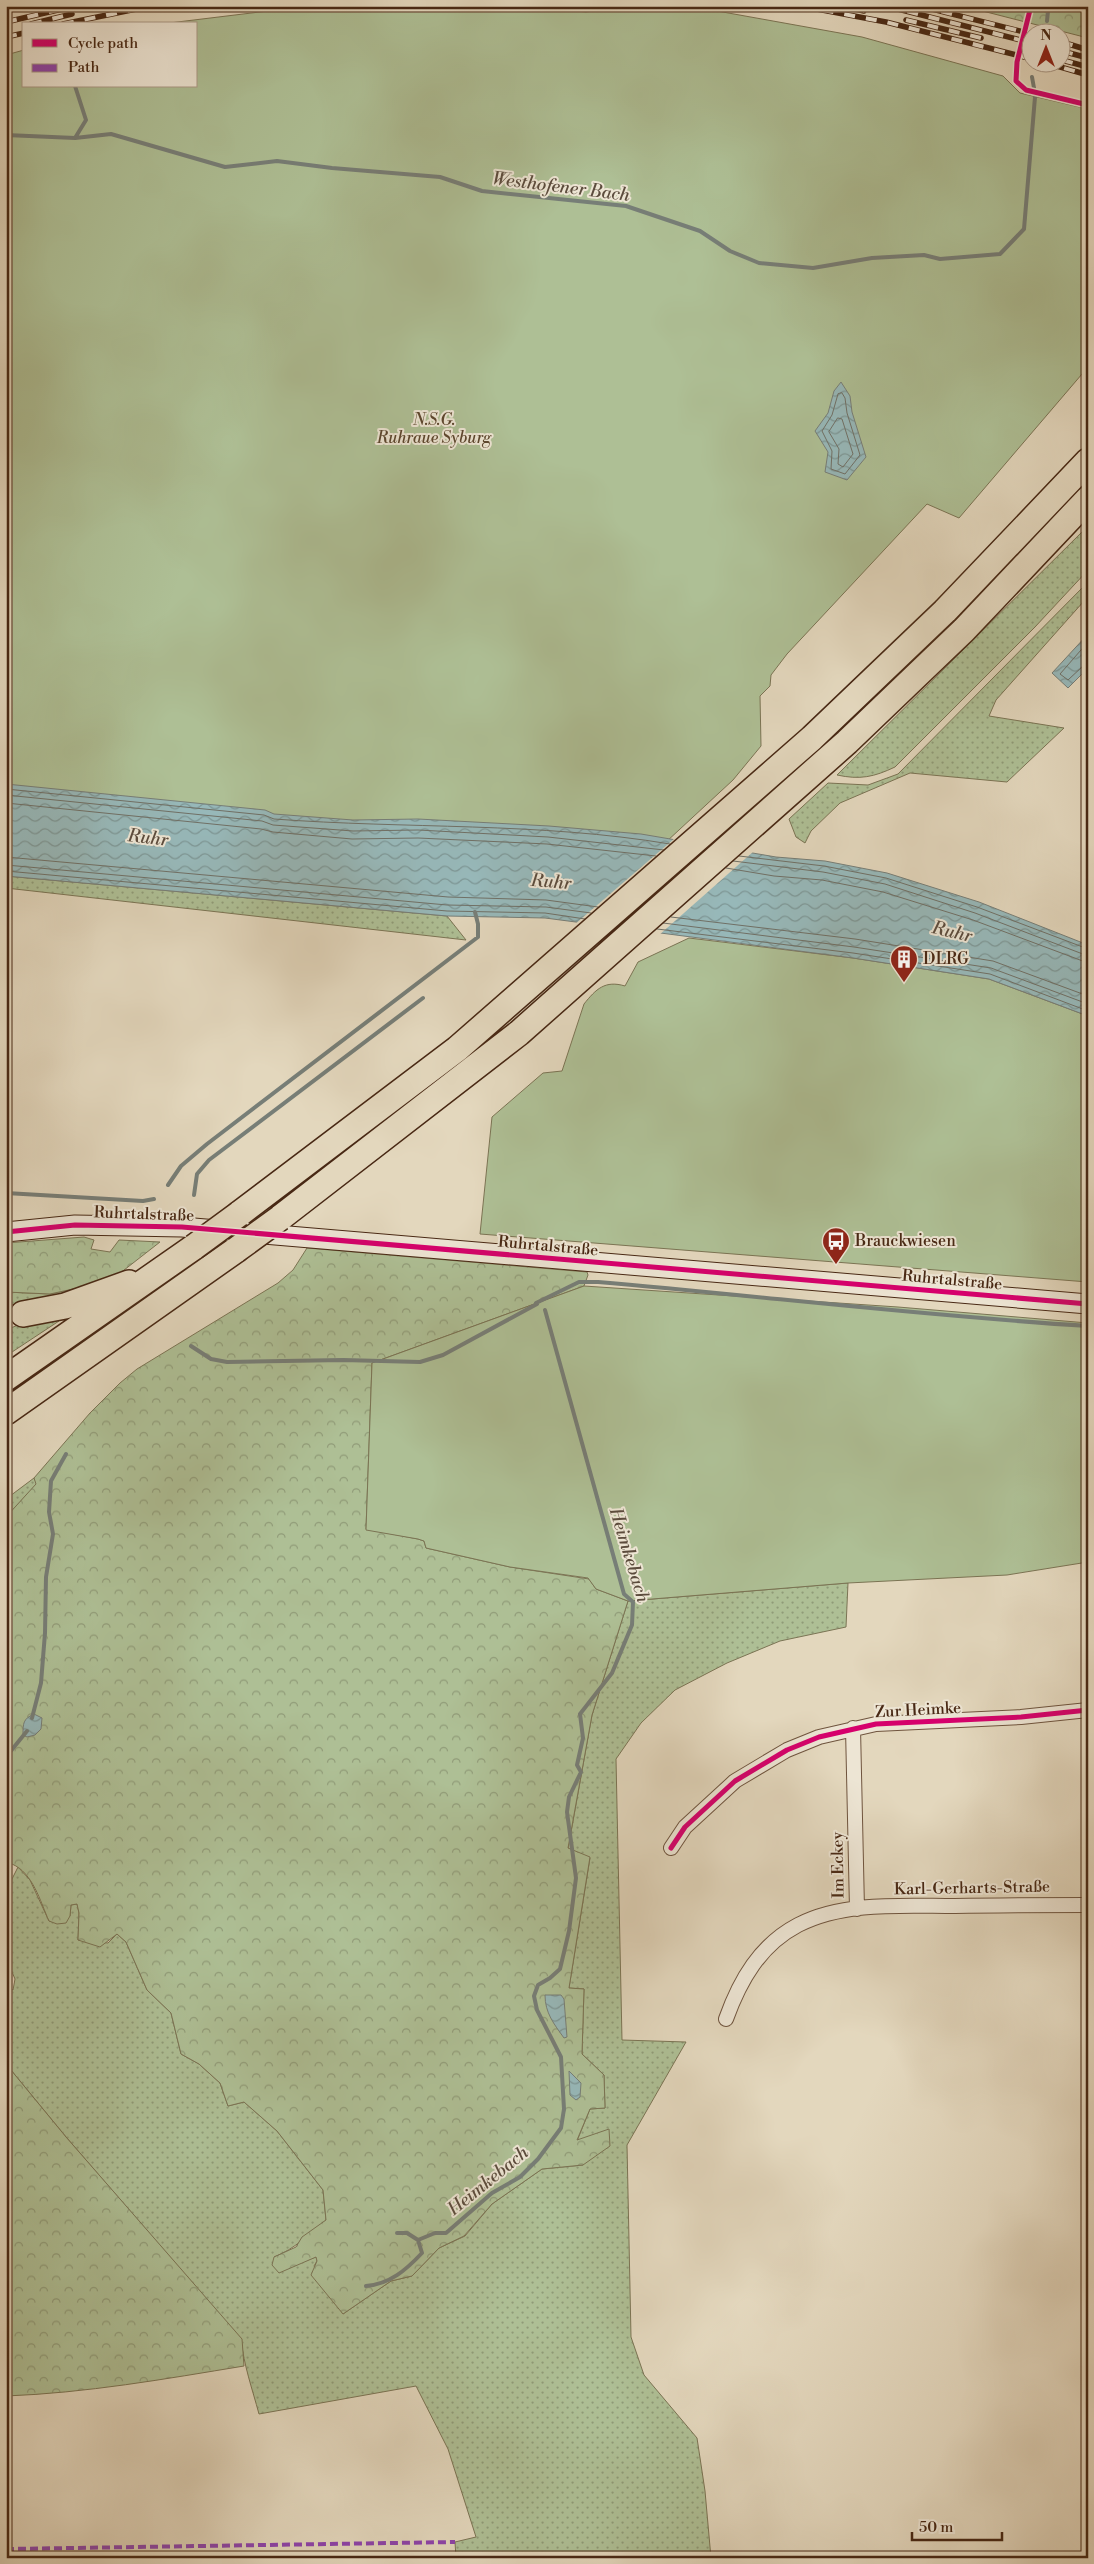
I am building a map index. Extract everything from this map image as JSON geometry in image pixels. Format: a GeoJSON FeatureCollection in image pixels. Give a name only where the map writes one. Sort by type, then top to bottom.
{"type":"FeatureCollection","features":[{"type":"Feature","properties":{"kind":"highway"},"geometry":{"type":"LineString","coordinates":[[6,1378],[164,1270],[449,1055],[812,738],[945,611],[1088,461]]}},
{"type":"Feature","properties":{"kind":"highway"},"geometry":{"type":"LineString","coordinates":[[6,1412],[280,1218],[519,1033],[847,742],[964,630],[1088,499]]}},
{"type":"Feature","properties":{"kind":"highway"},"geometry":{"type":"LineString","coordinates":[[23,1314],[65,1306],[164,1270]]}},
{"type":"Feature","properties":{"kind":"main road","name":"Ruhrtalstraße"},"geometry":{"type":"LineString","coordinates":[[6,1232],[75,1225],[182,1227],[1088,1304]]}},
{"type":"Feature","properties":{"kind":"street","name":"Zur Heimke"},"geometry":{"type":"LineString","coordinates":[[671,1848],[685,1827],[727,1788],[745,1774],[800,1744],[853,1728],[876,1724],[1021,1717],[1088,1710]]}},
{"type":"Feature","properties":{"kind":"street","name":"Im Eckey"},"geometry":{"type":"LineString","coordinates":[[726,2019],[748,1969],[775,1941],[798,1925],[809,1920],[857,1909],[853,1728]]}},
{"type":"Feature","properties":{"kind":"street","name":"Karl-Gerharts-Straße"},"geometry":{"type":"LineString","coordinates":[[857,1909],[1088,1905]]}},
{"type":"Feature","properties":{"kind":"green space","name":"N.S.G. Ruhraue Syburg"},"geometry":{"type":"Polygon","coordinates":[[[309,6],[520,6],[586,12],[624,6],[706,9],[862,37],[1003,76],[1020,93],[1088,109],[1088,367],[959,518],[927,504],[787,654],[771,675],[770,686],[760,696],[761,746],[733,780],[639,867],[6,807],[6,55],[22,51],[22,88],[198,88],[198,22],[177,22],[309,6]]]}},
{"type":"Feature","properties":{"kind":"green space"},"geometry":{"type":"Polygon","coordinates":[[[963,6],[1088,6],[1088,38],[1072,34],[1072,22],[1026,22],[963,6]]]}},
{"type":"Feature","properties":{"kind":"green space"},"geometry":{"type":"Polygon","coordinates":[[[1088,526],[1088,570],[1035,627],[895,767],[867,777],[837,775],[1088,526]]]}},
{"type":"Feature","properties":{"kind":"green space"},"geometry":{"type":"Polygon","coordinates":[[[1088,582],[1088,592],[1084,601],[996,700],[989,716],[1064,728],[1007,782],[910,773],[840,803],[811,831],[805,843],[796,837],[789,819],[828,783],[868,785],[898,774],[1088,582]]]}},
{"type":"Feature","properties":{"kind":"green space"},"geometry":{"type":"Polygon","coordinates":[[[6,876],[447,916],[466,940],[6,888],[6,876]]]}},
{"type":"Feature","properties":{"kind":"green space"},"geometry":{"type":"Polygon","coordinates":[[[689,938],[853,958],[989,979],[1088,1016],[1088,1282],[480,1234],[492,1117],[543,1073],[562,1071],[584,1004],[597,990],[612,984],[625,986],[638,962],[689,938]]]}},
{"type":"Feature","properties":{"kind":"green space"},"geometry":{"type":"Polygon","coordinates":[[[84,1237],[94,1240],[91,1249],[110,1252],[119,1240],[160,1242],[110,1281],[50,1294],[6,1292],[6,1243],[84,1237]]]}},
{"type":"Feature","properties":{"kind":"green space"},"geometry":{"type":"Polygon","coordinates":[[[307,1248],[587,1272],[588,1275],[584,1286],[372,1363],[366,1529],[418,1539],[424,1541],[426,1548],[510,1567],[589,1579],[596,1589],[628,1601],[592,1715],[568,1848],[590,1857],[569,1988],[584,1989],[582,2054],[604,2075],[605,2108],[590,2109],[577,2140],[609,2129],[610,2146],[583,2165],[542,2169],[492,2204],[464,2236],[439,2248],[412,2276],[391,2281],[343,2314],[311,2275],[317,2261],[316,2257],[279,2273],[272,2265],[274,2257],[296,2247],[302,2237],[326,2220],[323,2190],[277,2131],[244,2102],[228,2106],[220,2083],[199,2064],[181,2054],[171,2013],[147,1990],[126,1942],[117,1934],[100,1947],[78,1940],[79,1913],[77,1904],[71,1905],[70,1916],[66,1923],[57,1924],[49,1921],[35,1888],[25,1874],[12,1864],[6,1875],[6,1517],[36,1484],[34,1478],[90,1413],[120,1383],[137,1369],[278,1283],[293,1270],[307,1248]]]}},
{"type":"Feature","properties":{"kind":"green space"},"geometry":{"type":"Polygon","coordinates":[[[110,1281],[22,1305],[6,1304],[6,1292],[50,1294],[110,1281]]]}},
{"type":"Feature","properties":{"kind":"green space"},"geometry":{"type":"Polygon","coordinates":[[[584,1286],[898,1307],[1088,1323],[1088,1562],[1007,1575],[848,1583],[628,1601],[596,1589],[588,1578],[510,1567],[426,1548],[424,1541],[418,1539],[366,1530],[372,1363],[584,1286]]]}},
{"type":"Feature","properties":{"kind":"green space"},"geometry":{"type":"Polygon","coordinates":[[[56,1318],[59,1321],[6,1356],[6,1339],[12,1332],[11,1328],[27,1321],[56,1318]]]}},
{"type":"Feature","properties":{"kind":"green space"},"geometry":{"type":"Polygon","coordinates":[[[34,1478],[37,1484],[6,1517],[6,1499],[34,1478]]]}},
{"type":"Feature","properties":{"kind":"green space"},"geometry":{"type":"Polygon","coordinates":[[[848,1583],[846,1627],[780,1641],[727,1663],[675,1690],[641,1723],[616,1759],[622,2040],[686,2042],[627,2145],[631,2337],[644,2375],[697,2438],[705,2491],[711,2558],[456,2558],[455,2542],[476,2537],[448,2449],[416,2386],[259,2414],[246,2368],[241,2339],[66,2137],[6,2064],[6,1985],[13,1990],[15,1979],[6,1958],[6,1891],[18,1867],[30,1880],[49,1921],[70,1916],[71,1905],[77,1904],[79,1913],[78,1940],[108,1943],[117,1934],[126,1942],[147,1990],[171,2013],[181,2054],[199,2064],[220,2083],[228,2106],[244,2102],[277,2131],[323,2190],[326,2220],[308,2236],[282,2254],[274,2257],[305,2261],[316,2257],[317,2261],[314,2266],[343,2314],[391,2281],[412,2276],[439,2248],[465,2236],[492,2204],[542,2169],[583,2165],[577,2141],[590,2109],[605,2108],[604,2075],[582,2054],[584,1989],[569,1988],[590,1858],[568,1849],[592,1715],[628,1601],[848,1583]]]}},
{"type":"Feature","properties":{"kind":"green space"},"geometry":{"type":"Polygon","coordinates":[[[6,2064],[66,2137],[242,2339],[244,2366],[96,2389],[6,2396],[6,2064]]]}},
{"type":"Feature","properties":{"kind":"water"},"geometry":{"type":"Polygon","coordinates":[[[841,382],[850,396],[852,412],[866,457],[847,480],[825,472],[828,452],[815,431],[828,413],[834,391],[841,382]]]}},
{"type":"Feature","properties":{"kind":"water"},"geometry":{"type":"Polygon","coordinates":[[[1088,634],[1088,668],[1068,688],[1052,673],[1088,634]]]}},
{"type":"Feature","properties":{"kind":"water","name":"Ruhr"},"geometry":{"type":"Polygon","coordinates":[[[6,784],[265,810],[274,814],[353,820],[418,819],[549,826],[641,834],[776,857],[825,861],[887,873],[979,902],[1088,945],[1088,1016],[989,979],[853,958],[545,918],[447,916],[6,876],[6,784]]]}},
{"type":"Feature","properties":{"kind":"water"},"geometry":{"type":"Polygon","coordinates":[[[34,1714],[42,1718],[41,1729],[35,1735],[27,1737],[23,1735],[24,1724],[34,1714]]]}},
{"type":"Feature","properties":{"kind":"water"},"geometry":{"type":"Polygon","coordinates":[[[545,1995],[561,1995],[564,1999],[567,2037],[564,2038],[551,2018],[545,2001],[545,1995]]]}},
{"type":"Feature","properties":{"kind":"water"},"geometry":{"type":"Polygon","coordinates":[[[569,2071],[581,2083],[580,2097],[576,2100],[570,2095],[569,2071]]]}},
{"type":"Feature","properties":{"kind":"pier"},"geometry":{"type":"Polygon","coordinates":[[[675,838],[754,851],[658,936],[574,925],[675,838]]]}},
{"type":"Feature","properties":{"kind":"waterway","name":"Westhofener Bach"},"geometry":{"type":"LineString","coordinates":[[1040,9],[1048,11],[1047,21]]}},
{"type":"Feature","properties":{"kind":"waterway","name":"Westhofener Bach"},"geometry":{"type":"LineString","coordinates":[[1032,77],[1034,88]]}},
{"type":"Feature","properties":{"kind":"waterway"},"geometry":{"type":"LineString","coordinates":[[75,138],[86,120],[76,88]]}},
{"type":"Feature","properties":{"kind":"waterway","name":"Westhofener Bach"},"geometry":{"type":"LineString","coordinates":[[6,135],[75,138],[111,134],[225,167],[277,161],[332,168],[440,177],[482,191],[626,206],[700,231],[730,251],[759,263],[813,268],[872,258],[924,255],[940,259],[1000,254],[1024,229],[1035,97]]}},
{"type":"Feature","properties":{"kind":"waterway"},"geometry":{"type":"LineString","coordinates":[[168,1185],[181,1166],[207,1144],[478,937],[478,924],[475,912]]}},
{"type":"Feature","properties":{"kind":"waterway"},"geometry":{"type":"LineString","coordinates":[[194,1195],[197,1174],[209,1160],[423,998]]}},
{"type":"Feature","properties":{"kind":"waterway"},"geometry":{"type":"LineString","coordinates":[[6,1193],[143,1201],[154,1199]]}},
{"type":"Feature","properties":{"kind":"waterway"},"geometry":{"type":"LineString","coordinates":[[536,1303],[579,1282],[598,1282],[904,1311],[1088,1326]]}},
{"type":"Feature","properties":{"kind":"waterway","name":"Heimkebach"},"geometry":{"type":"LineString","coordinates":[[191,1346],[211,1359],[227,1362],[343,1360],[420,1362],[443,1355],[537,1304]]}},
{"type":"Feature","properties":{"kind":"waterway","name":"Heimkebach"},"geometry":{"type":"LineString","coordinates":[[418,2240],[435,2233],[446,2233],[492,2193],[520,2177],[538,2159],[561,2128],[564,2109],[561,2057],[537,2010],[534,1996],[538,1985],[560,1969],[569,1931],[576,1878],[567,1812],[569,1797],[581,1772],[577,1765],[583,1738],[580,1714],[612,1673],[632,1625],[633,1602],[624,1594],[545,1310]]}},
{"type":"Feature","properties":{"kind":"waterway"},"geometry":{"type":"LineString","coordinates":[[32,1718],[41,1683],[45,1633],[46,1577],[53,1534],[49,1512],[51,1481],[66,1454]]}},
{"type":"Feature","properties":{"kind":"waterway"},"geometry":{"type":"LineString","coordinates":[[6,1762],[10,1752],[27,1731]]}},
{"type":"Feature","properties":{"kind":"waterway"},"geometry":{"type":"LineString","coordinates":[[366,2286],[375,2285],[397,2275],[422,2253],[418,2240],[407,2233],[397,2233]]}},
{"type":"Feature","properties":{"kind":"railway"},"geometry":{"type":"LineString","coordinates":[[6,22],[75,6]]}},
{"type":"Feature","properties":{"kind":"railway"},"geometry":{"type":"LineString","coordinates":[[73,22],[151,6]]}},
{"type":"Feature","properties":{"kind":"railway"},"geometry":{"type":"LineString","coordinates":[[801,6],[886,22],[1022,56]]}},
{"type":"Feature","properties":{"kind":"railway"},"geometry":{"type":"LineString","coordinates":[[842,6],[864,11]]}},
{"type":"Feature","properties":{"kind":"railway"},"geometry":{"type":"LineString","coordinates":[[886,6],[1022,40]]}},
{"type":"Feature","properties":{"kind":"railway"},"geometry":{"type":"LineString","coordinates":[[920,6],[1022,32]]}},
{"type":"Feature","properties":{"kind":"railway"},"geometry":{"type":"LineString","coordinates":[[39,22],[72,14]]}},
{"type":"Feature","properties":{"kind":"railway"},"geometry":{"type":"LineString","coordinates":[[906,20],[981,38]]}},
{"type":"Feature","properties":{"kind":"railway"},"geometry":{"type":"LineString","coordinates":[[6,37],[22,33]]}},
{"type":"Feature","properties":{"kind":"railway"},"geometry":{"type":"LineString","coordinates":[[1072,45],[1088,50]]}},
{"type":"Feature","properties":{"kind":"railway"},"geometry":{"type":"LineString","coordinates":[[1072,54],[1088,58]]}},
{"type":"Feature","properties":{"kind":"railway"},"geometry":{"type":"LineString","coordinates":[[1072,63],[1088,67]]}},
{"type":"Feature","properties":{"kind":"railway"},"geometry":{"type":"LineString","coordinates":[[1072,70],[1088,75]]}},
{"type":"Feature","properties":{"kind":"marked path"},"geometry":{"type":"LineString","coordinates":[[6,2549],[455,2542]]}},
{"type":"Feature","properties":{"kind":"cycle path"},"geometry":{"type":"LineString","coordinates":[[1031,6],[1017,62],[1016,81],[1026,90],[1088,105]]}},
{"type":"Feature","properties":{"kind":"cycle path"},"geometry":{"type":"LineString","coordinates":[[6,1232],[75,1225],[182,1227],[1088,1304]]}},
{"type":"Feature","properties":{"kind":"cycle path"},"geometry":{"type":"LineString","coordinates":[[671,1848],[685,1827],[735,1781],[787,1750],[819,1737],[876,1724],[1021,1717],[1088,1710]]}},
{"type":"Feature","properties":{"kind":"place","name":"DLRG"},"geometry":{"type":"Point","coordinates":[904,983]}},
{"type":"Feature","properties":{"kind":"place","name":"Brauckwiesen"},"geometry":{"type":"Point","coordinates":[836,1265]}}]}
